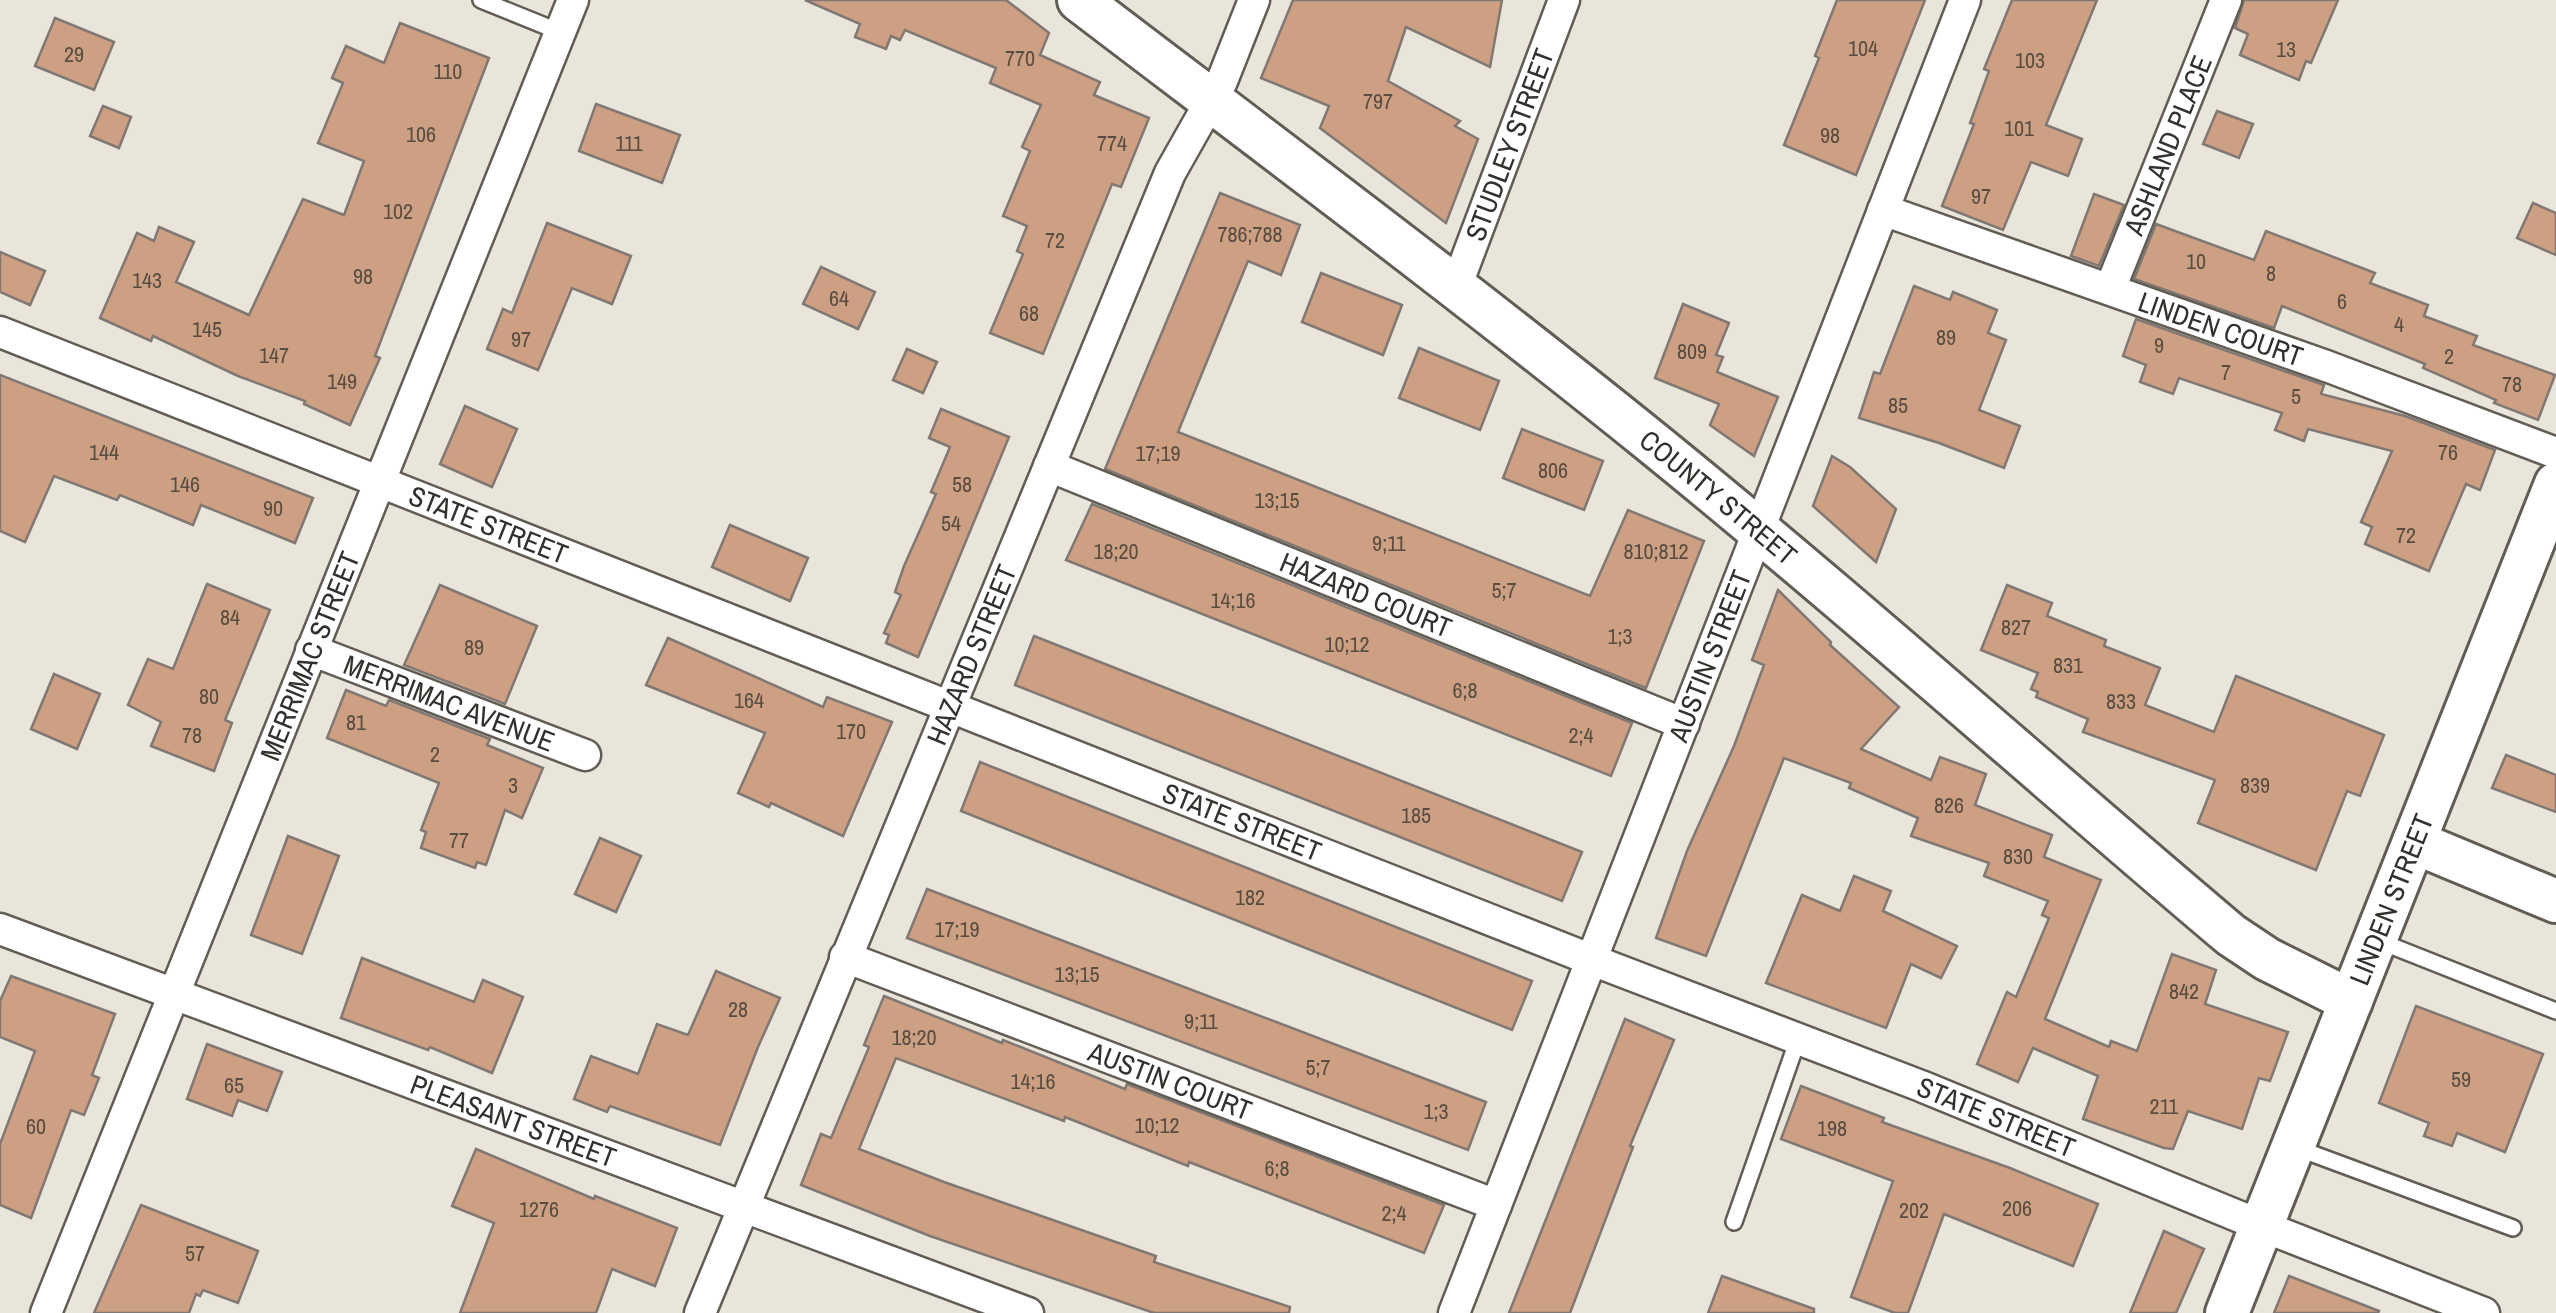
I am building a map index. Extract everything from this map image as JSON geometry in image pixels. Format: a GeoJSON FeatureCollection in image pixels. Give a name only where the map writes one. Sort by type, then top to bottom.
{"type":"FeatureCollection","features":[{"type":"Feature","properties":{"kind":"main road","name":"COUNTY STREET"},"geometry":{"type":"LineString","coordinates":[[1079,0],[1456,287],[1760,531],[2231,934],[2267,959],[2351,1001]]}},
{"type":"Feature","properties":{"kind":"main road","name":"LINDEN STREET"},"geometry":{"type":"LineString","coordinates":[[2227,1313],[2556,484]]}},
{"type":"Feature","properties":{"kind":"main road"},"geometry":{"type":"LineString","coordinates":[[2414,842],[2556,901]]}},
{"type":"Feature","properties":{"kind":"street","name":"MERRIMAC STREET"},"geometry":{"type":"LineString","coordinates":[[46,1313],[573,0]]}},
{"type":"Feature","properties":{"kind":"street","name":"HAZARD STREET"},"geometry":{"type":"LineString","coordinates":[[700,1313],[1170,173],[1211,100],[1254,0]]}},
{"type":"Feature","properties":{"kind":"street","name":"STUDLEY STREET"},"geometry":{"type":"LineString","coordinates":[[1456,287],[1564,0]]}},
{"type":"Feature","properties":{"kind":"street","name":"AUSTIN STREET"},"geometry":{"type":"LineString","coordinates":[[1454,1313],[1965,0]]}},
{"type":"Feature","properties":{"kind":"street","name":"ASHLAND PLACE"},"geometry":{"type":"LineString","coordinates":[[2110,289],[2226,0]]}},
{"type":"Feature","properties":{"kind":"street","name":"LINDEN COURT"},"geometry":{"type":"LineString","coordinates":[[1883,210],[2329,367],[2556,453]]}},
{"type":"Feature","properties":{"kind":"street","name":"STATE STREET"},"geometry":{"type":"LineString","coordinates":[[0,332],[1921,1086],[2484,1313]]}},
{"type":"Feature","properties":{"kind":"street","name":"HAZARD COURT"},"geometry":{"type":"LineString","coordinates":[[1049,466],[1684,724]]}},
{"type":"Feature","properties":{"kind":"street","name":"MERRIMAC AVENUE"},"geometry":{"type":"LineString","coordinates":[[311,650],[586,755]]}},
{"type":"Feature","properties":{"kind":"street","name":"PLEASANT STREET"},"geometry":{"type":"LineString","coordinates":[[0,930],[1028,1313]]}},
{"type":"Feature","properties":{"kind":"street","name":"AUSTIN COURT"},"geometry":{"type":"LineString","coordinates":[[846,957],[1496,1205]]}},
{"type":"Feature","properties":{"kind":"lane"},"geometry":{"type":"LineString","coordinates":[[481,0],[560,32]]}},
{"type":"Feature","properties":{"kind":"lane"},"geometry":{"type":"LineString","coordinates":[[2375,940],[2556,1011]]}},
{"type":"Feature","properties":{"kind":"lane"},"geometry":{"type":"LineString","coordinates":[[1734,1222],[1798,1039]]}},
{"type":"Feature","properties":{"kind":"lane"},"geometry":{"type":"LineString","coordinates":[[2293,1147],[2513,1228]]}},
{"type":"Feature","properties":{"kind":"building"},"geometry":{"type":"Polygon","coordinates":[[[805,0],[1006,0],[1049,33],[1040,55],[1100,82],[1094,95],[1149,118],[1121,187],[1112,184],[1043,354],[990,333],[1023,254],[1017,251],[1027,226],[1003,216],[1030,151],[1022,147],[1041,105],[990,83],[996,68],[905,30],[900,40],[891,36],[886,49],[855,37],[860,24],[805,0]]]}},
{"type":"Feature","properties":{"kind":"building"},"geometry":{"type":"Polygon","coordinates":[[[1293,0],[1502,0],[1490,67],[1406,27],[1388,81],[1460,121],[1455,126],[1478,139],[1446,223],[1320,128],[1329,106],[1261,78],[1293,0]]]}},
{"type":"Feature","properties":{"kind":"building"},"geometry":{"type":"Polygon","coordinates":[[[1837,0],[1925,0],[1856,175],[1784,145],[1819,58],[1815,56],[1837,0]]]}},
{"type":"Feature","properties":{"kind":"building"},"geometry":{"type":"Polygon","coordinates":[[[2012,0],[2097,0],[2046,125],[2082,139],[2068,176],[2031,162],[2003,230],[1942,206],[1974,124],[1970,123],[1989,71],[1984,69],[2012,0]]]}},
{"type":"Feature","properties":{"kind":"building"},"geometry":{"type":"Polygon","coordinates":[[[2244,0],[2338,0],[2311,63],[2306,61],[2299,80],[2240,55],[2248,34],[2235,28],[2244,0]]]}},
{"type":"Feature","properties":{"kind":"building"},"geometry":{"type":"Polygon","coordinates":[[[55,18],[114,42],[94,90],[35,66],[55,18]]]}},
{"type":"Feature","properties":{"kind":"building"},"geometry":{"type":"Polygon","coordinates":[[[400,23],[489,58],[375,356],[380,358],[350,425],[304,404],[305,401],[238,376],[153,336],[151,341],[100,318],[137,233],[154,241],[159,227],[194,242],[176,282],[249,315],[303,199],[344,215],[364,161],[318,143],[343,83],[332,78],[346,46],[384,63],[400,23]]]}},
{"type":"Feature","properties":{"kind":"building"},"geometry":{"type":"Polygon","coordinates":[[[596,104],[680,135],[662,183],[579,151],[596,104]]]}},
{"type":"Feature","properties":{"kind":"building"},"geometry":{"type":"Polygon","coordinates":[[[103,106],[131,117],[119,148],[90,136],[103,106]]]}},
{"type":"Feature","properties":{"kind":"building"},"geometry":{"type":"Polygon","coordinates":[[[2217,111],[2253,124],[2239,158],[2203,144],[2217,111]]]}},
{"type":"Feature","properties":{"kind":"building"},"geometry":{"type":"Polygon","coordinates":[[[1220,193],[1300,225],[1281,275],[1248,261],[1178,432],[1590,596],[1628,510],[1704,541],[1646,688],[1105,469],[1220,193]]]}},
{"type":"Feature","properties":{"kind":"building"},"geometry":{"type":"Polygon","coordinates":[[[2094,194],[2124,205],[2099,266],[2071,256],[2094,194]]]}},
{"type":"Feature","properties":{"kind":"building"},"geometry":{"type":"Polygon","coordinates":[[[2533,203],[2556,213],[2556,255],[2517,238],[2533,203]]]}},
{"type":"Feature","properties":{"kind":"building"},"geometry":{"type":"Polygon","coordinates":[[[547,223],[631,256],[612,304],[572,288],[538,370],[487,349],[503,309],[512,313],[547,223]]]}},
{"type":"Feature","properties":{"kind":"building"},"geometry":{"type":"Polygon","coordinates":[[[2156,224],[2254,260],[2266,231],[2375,273],[2370,283],[2428,305],[2424,316],[2477,336],[2473,345],[2555,375],[2538,420],[2423,368],[2425,364],[2282,306],[2274,328],[2134,279],[2156,224]]]}},
{"type":"Feature","properties":{"kind":"building"},"geometry":{"type":"Polygon","coordinates":[[[0,252],[45,271],[30,305],[0,292],[0,252]]]}},
{"type":"Feature","properties":{"kind":"building"},"geometry":{"type":"Polygon","coordinates":[[[821,267],[875,292],[858,329],[803,304],[821,267]]]}},
{"type":"Feature","properties":{"kind":"building"},"geometry":{"type":"Polygon","coordinates":[[[1321,273],[1402,305],[1383,355],[1302,322],[1321,273]]]}},
{"type":"Feature","properties":{"kind":"building"},"geometry":{"type":"Polygon","coordinates":[[[1914,286],[1950,300],[1953,292],[1997,310],[1988,333],[2006,340],[1979,410],[2020,426],[2004,468],[1859,418],[1874,372],[1880,374],[1914,286]]]}},
{"type":"Feature","properties":{"kind":"building"},"geometry":{"type":"Polygon","coordinates":[[[1683,304],[1729,323],[1716,355],[1723,357],[1717,372],[1778,397],[1754,456],[1710,425],[1719,404],[1655,378],[1683,304]]]}},
{"type":"Feature","properties":{"kind":"building"},"geometry":{"type":"Polygon","coordinates":[[[2136,319],[2324,385],[2321,394],[2405,416],[2495,450],[2480,490],[2466,484],[2429,571],[2365,544],[2372,527],[2361,522],[2392,451],[2308,429],[2304,441],[2275,430],[2282,413],[2179,378],[2173,394],[2140,382],[2146,365],[2123,356],[2136,319]]]}},
{"type":"Feature","properties":{"kind":"building"},"geometry":{"type":"Polygon","coordinates":[[[1419,348],[1499,381],[1480,430],[1399,398],[1419,348]]]}},
{"type":"Feature","properties":{"kind":"building"},"geometry":{"type":"Polygon","coordinates":[[[907,349],[937,362],[923,393],[893,380],[907,349]]]}},
{"type":"Feature","properties":{"kind":"building"},"geometry":{"type":"Polygon","coordinates":[[[0,375],[313,498],[295,543],[201,505],[193,525],[120,495],[117,500],[54,476],[25,542],[0,531],[0,375]]]}},
{"type":"Feature","properties":{"kind":"building"},"geometry":{"type":"Polygon","coordinates":[[[465,406],[517,429],[492,487],[440,464],[465,406]]]}},
{"type":"Feature","properties":{"kind":"building"},"geometry":{"type":"Polygon","coordinates":[[[941,409],[1009,437],[918,657],[886,643],[889,635],[884,633],[901,595],[895,592],[904,566],[936,494],[931,492],[950,447],[929,438],[941,409]]]}},
{"type":"Feature","properties":{"kind":"building"},"geometry":{"type":"Polygon","coordinates":[[[1522,429],[1603,461],[1584,510],[1503,478],[1522,429]]]}},
{"type":"Feature","properties":{"kind":"building"},"geometry":{"type":"Polygon","coordinates":[[[1832,456],[1850,467],[1896,509],[1876,562],[1813,506],[1832,456]]]}},
{"type":"Feature","properties":{"kind":"building"},"geometry":{"type":"Polygon","coordinates":[[[1092,504],[1632,723],[1611,776],[1066,560],[1092,504]]]}},
{"type":"Feature","properties":{"kind":"building"},"geometry":{"type":"Polygon","coordinates":[[[730,525],[808,558],[790,601],[712,567],[730,525]]]}},
{"type":"Feature","properties":{"kind":"building"},"geometry":{"type":"Polygon","coordinates":[[[207,584],[270,610],[225,720],[232,723],[214,771],[151,746],[161,722],[128,705],[148,659],[173,669],[207,584]]]}},
{"type":"Feature","properties":{"kind":"building"},"geometry":{"type":"Polygon","coordinates":[[[440,585],[537,626],[505,704],[404,665],[440,585]]]}},
{"type":"Feature","properties":{"kind":"building"},"geometry":{"type":"Polygon","coordinates":[[[2007,585],[2052,603],[2047,616],[2106,640],[2104,646],[2160,668],[2145,705],[2214,732],[2236,676],[2384,735],[2360,796],[2347,791],[2316,870],[2198,823],[2215,780],[2083,732],[2088,719],[2036,697],[2038,692],[2031,689],[2038,673],[1981,650],[2007,585]]]}},
{"type":"Feature","properties":{"kind":"building"},"geometry":{"type":"Polygon","coordinates":[[[1778,590],[1830,645],[1899,707],[1861,749],[1931,780],[1940,757],[1986,774],[1975,805],[2052,835],[2044,857],[2101,880],[2045,1019],[2109,1047],[2111,1041],[2137,1051],[2172,954],[2216,970],[2205,1004],[2288,1032],[2270,1081],[2259,1078],[2242,1129],[2188,1111],[2173,1149],[2164,1148],[2083,1119],[2098,1076],[2033,1048],[2018,1082],[1977,1064],[2007,992],[2016,997],[2049,918],[2042,915],[2048,901],[1984,876],[1989,863],[1911,836],[1918,818],[1849,788],[1851,783],[1784,758],[1706,956],[1656,938],[1687,851],[1734,746],[1764,665],[1752,660],[1778,590]]]}},
{"type":"Feature","properties":{"kind":"building"},"geometry":{"type":"Polygon","coordinates":[[[1034,636],[1582,852],[1562,901],[1015,685],[1034,636]]]}},
{"type":"Feature","properties":{"kind":"building"},"geometry":{"type":"Polygon","coordinates":[[[668,638],[823,707],[827,697],[892,722],[843,836],[771,803],[769,807],[738,793],[765,733],[646,685],[668,638]]]}},
{"type":"Feature","properties":{"kind":"building"},"geometry":{"type":"Polygon","coordinates":[[[54,674],[100,694],[77,749],[31,729],[54,674]]]}},
{"type":"Feature","properties":{"kind":"building"},"geometry":{"type":"Polygon","coordinates":[[[346,690],[386,706],[389,700],[490,739],[487,745],[543,768],[522,818],[505,810],[486,865],[477,862],[475,868],[421,848],[426,832],[421,830],[439,783],[327,738],[346,690]]]}},
{"type":"Feature","properties":{"kind":"building"},"geometry":{"type":"Polygon","coordinates":[[[2506,755],[2556,775],[2556,812],[2492,788],[2506,755]]]}},
{"type":"Feature","properties":{"kind":"building"},"geometry":{"type":"Polygon","coordinates":[[[980,762],[1532,981],[1512,1030],[961,811],[980,762]]]}},
{"type":"Feature","properties":{"kind":"building"},"geometry":{"type":"Polygon","coordinates":[[[288,836],[339,856],[302,954],[251,935],[288,836]]]}},
{"type":"Feature","properties":{"kind":"building"},"geometry":{"type":"Polygon","coordinates":[[[600,838],[641,856],[616,912],[575,894],[600,838]]]}},
{"type":"Feature","properties":{"kind":"building"},"geometry":{"type":"Polygon","coordinates":[[[1854,876],[1891,891],[1883,911],[1957,946],[1941,978],[1911,964],[1886,1028],[1766,983],[1802,895],[1840,911],[1854,876]]]}},
{"type":"Feature","properties":{"kind":"building"},"geometry":{"type":"Polygon","coordinates":[[[927,889],[1486,1102],[1468,1150],[907,938],[927,889]]]}},
{"type":"Feature","properties":{"kind":"building"},"geometry":{"type":"Polygon","coordinates":[[[362,958],[474,1002],[483,980],[523,997],[492,1073],[430,1047],[428,1050],[341,1018],[362,958]]]}},
{"type":"Feature","properties":{"kind":"building"},"geometry":{"type":"Polygon","coordinates":[[[716,971],[780,998],[720,1145],[610,1106],[607,1112],[574,1099],[591,1056],[638,1074],[657,1024],[688,1035],[716,971]]]}},
{"type":"Feature","properties":{"kind":"building"},"geometry":{"type":"Polygon","coordinates":[[[11,976],[115,1014],[92,1075],[99,1078],[84,1115],[71,1110],[31,1218],[0,1205],[0,1144],[35,1051],[0,1037],[0,1001],[11,976]]]}},
{"type":"Feature","properties":{"kind":"building"},"geometry":{"type":"Polygon","coordinates":[[[884,996],[1444,1205],[1424,1253],[1189,1162],[1188,1166],[1065,1117],[1064,1121],[896,1058],[859,1149],[1156,1256],[1154,1262],[1290,1307],[1289,1313],[1154,1313],[930,1236],[801,1185],[821,1134],[831,1138],[869,1047],[864,1045],[884,996]]]}},
{"type":"Feature","properties":{"kind":"building"},"geometry":{"type":"Polygon","coordinates":[[[2416,1006],[2543,1054],[2505,1152],[2457,1133],[2452,1146],[2424,1136],[2429,1123],[2379,1103],[2416,1006]]]}},
{"type":"Feature","properties":{"kind":"building"},"geometry":{"type":"Polygon","coordinates":[[[1625,1019],[1674,1040],[1630,1146],[1633,1147],[1570,1313],[1509,1313],[1625,1019]]]}},
{"type":"Feature","properties":{"kind":"building"},"geometry":{"type":"Polygon","coordinates":[[[207,1044],[282,1072],[267,1111],[238,1100],[232,1116],[187,1099],[207,1044]]]}},
{"type":"Feature","properties":{"kind":"building"},"geometry":{"type":"Polygon","coordinates":[[[1801,1086],[1884,1118],[1882,1122],[2098,1204],[2073,1266],[1944,1214],[1908,1313],[1895,1313],[1851,1297],[1893,1181],[1781,1139],[1801,1086]]]}},
{"type":"Feature","properties":{"kind":"building"},"geometry":{"type":"Polygon","coordinates":[[[476,1149],[594,1199],[595,1196],[677,1228],[655,1286],[612,1269],[596,1313],[460,1313],[494,1223],[452,1206],[476,1149]]]}},
{"type":"Feature","properties":{"kind":"building"},"geometry":{"type":"Polygon","coordinates":[[[141,1205],[258,1251],[238,1303],[203,1290],[200,1296],[196,1294],[189,1313],[94,1313],[141,1205]]]}},
{"type":"Feature","properties":{"kind":"building"},"geometry":{"type":"Polygon","coordinates":[[[2164,1231],[2204,1249],[2176,1313],[2130,1313],[2164,1231]]]}},
{"type":"Feature","properties":{"kind":"building"},"geometry":{"type":"Polygon","coordinates":[[[1722,1276],[1814,1309],[1814,1313],[1708,1313],[1722,1276]]]}},
{"type":"Feature","properties":{"kind":"building"},"geometry":{"type":"Polygon","coordinates":[[[2289,1276],[2379,1311],[2274,1313],[2289,1276]]]}}]}
